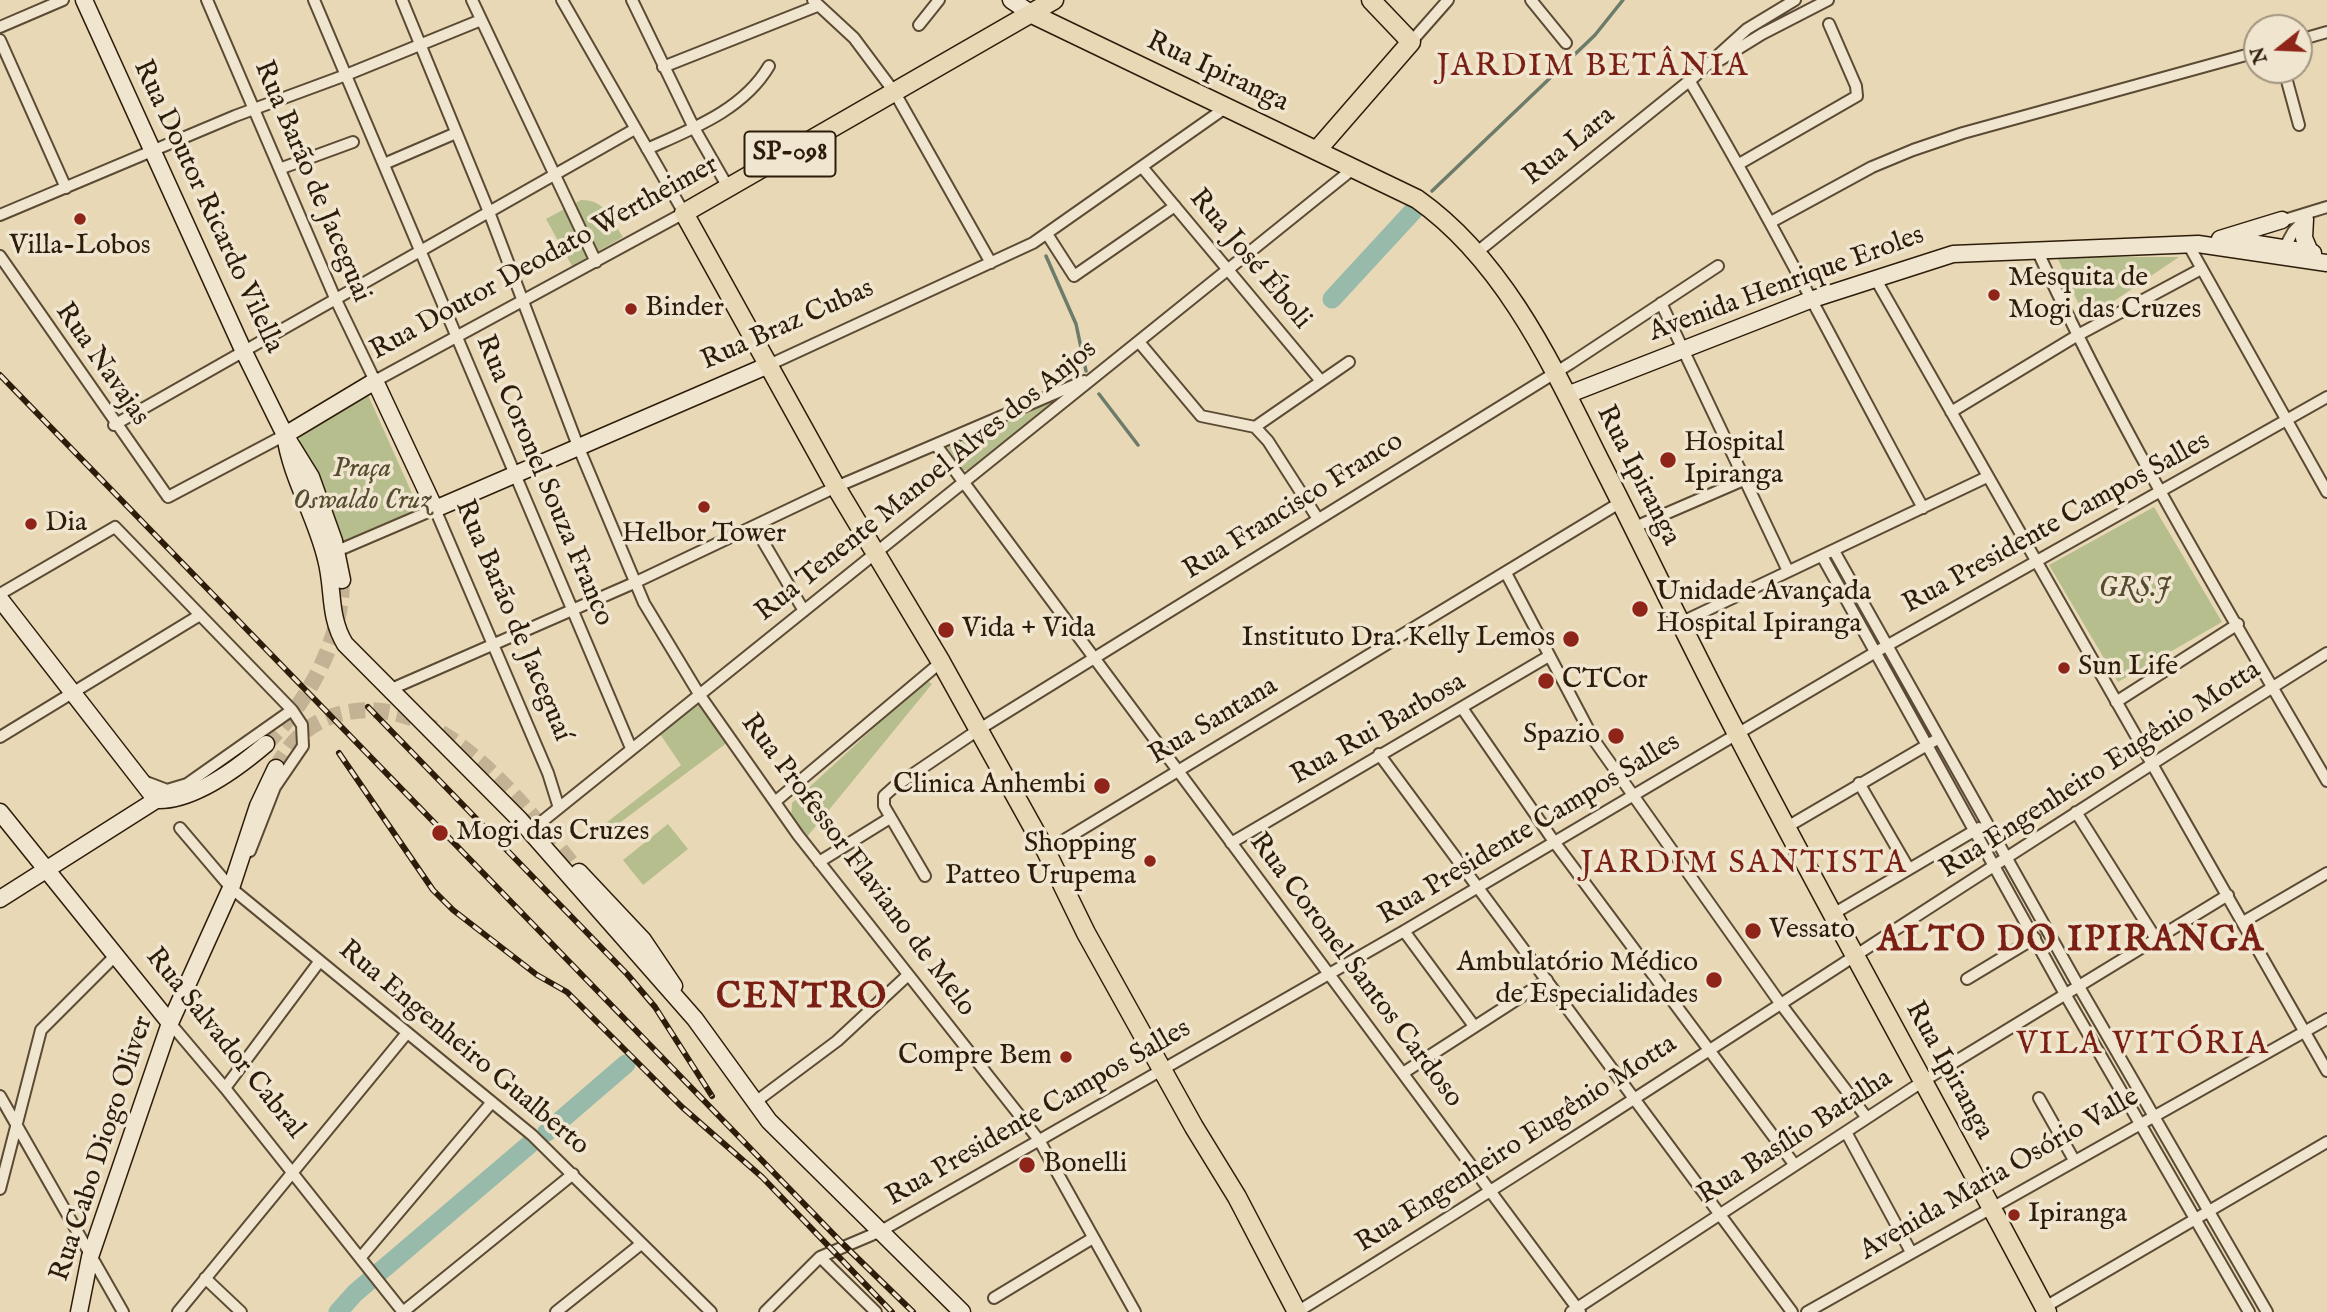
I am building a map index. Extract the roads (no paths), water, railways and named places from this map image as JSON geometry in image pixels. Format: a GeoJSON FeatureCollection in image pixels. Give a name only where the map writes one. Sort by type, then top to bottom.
{"type":"FeatureCollection","features":[{"type":"Feature","properties":{"kind":"main road","name":"Rua Doutor Ricardo Vilella"},"geometry":{"type":"LineString","coordinates":[[84,0],[244,352],[285,435]]}},
{"type":"Feature","properties":{"kind":"main road","name":"Rua Ipiranga"},"geometry":{"type":"LineString","coordinates":[[1011,0],[1032,14],[1318,149],[1417,199],[1444,220],[1476,253],[1521,316],[1567,394],[1737,735],[2046,1309]]}},
{"type":"Feature","properties":{"kind":"main road","name":"Rua Doutor Deodato Wertheimer"},"geometry":{"type":"LineString","coordinates":[[684,213],[729,190],[1054,0]]}},
{"type":"Feature","properties":{"kind":"main road"},"geometry":{"type":"LineString","coordinates":[[1318,149],[1411,42],[1371,0]]}},
{"type":"Feature","properties":{"kind":"main road"},"geometry":{"type":"LineString","coordinates":[[2310,252],[2304,238],[2316,212]]}},
{"type":"Feature","properties":{"kind":"main road"},"geometry":{"type":"LineString","coordinates":[[684,213],[771,364],[836,487],[941,662],[1046,851],[1086,933],[1161,1069],[1237,1197],[1297,1312]]}},
{"type":"Feature","properties":{"kind":"main road"},"geometry":{"type":"LineString","coordinates":[[2220,239],[2282,220]]}},
{"type":"Feature","properties":{"kind":"main road","name":"Avenida Henrique Eroles"},"geometry":{"type":"LineString","coordinates":[[2193,244],[2220,239],[2250,248]]}},
{"type":"Feature","properties":{"kind":"main road","name":"Avenida Henrique Eroles"},"geometry":{"type":"LineString","coordinates":[[1567,394],[1810,300],[1953,254],[2193,244],[2282,252],[2327,263]]}},
{"type":"Feature","properties":{"kind":"main road","name":"Avenida Henrique Eroles"},"geometry":{"type":"LineString","coordinates":[[2282,252],[2310,252],[2327,256]]}},
{"type":"Feature","properties":{"kind":"main road","name":"Rua Braz Cubas"},"geometry":{"type":"LineString","coordinates":[[435,509],[771,364]]}},
{"type":"Feature","properties":{"kind":"main road","name":"Rua Doutor Deodato Wertheimer"},"geometry":{"type":"LineString","coordinates":[[285,435],[375,381]]}},
{"type":"Feature","properties":{"kind":"main road","name":"Rua Barão de Jaceguaí"},"geometry":{"type":"LineString","coordinates":[[375,381],[435,509]]}},
{"type":"Feature","properties":{"kind":"main road"},"geometry":{"type":"LineString","coordinates":[[285,435],[291,462],[326,558],[332,610],[341,637],[389,690],[529,832],[690,1012]]}},
{"type":"Feature","properties":{"kind":"main road"},"geometry":{"type":"LineString","coordinates":[[285,435],[311,478],[334,541],[342,580]]}},
{"type":"Feature","properties":{"kind":"main road"},"geometry":{"type":"LineString","coordinates":[[0,596],[156,800]]}},
{"type":"Feature","properties":{"kind":"main road"},"geometry":{"type":"LineString","coordinates":[[0,899],[156,800],[170,800],[186,795],[227,772],[266,744]]}},
{"type":"Feature","properties":{"kind":"main road"},"geometry":{"type":"LineString","coordinates":[[232,884],[258,806],[276,768]]}},
{"type":"Feature","properties":{"kind":"main road","name":"Rua Salvador Cabral"},"geometry":{"type":"LineString","coordinates":[[0,812],[170,1023]]}},
{"type":"Feature","properties":{"kind":"main road"},"geometry":{"type":"LineString","coordinates":[[579,872],[654,954],[690,1012],[754,1103],[962,1312]]}},
{"type":"Feature","properties":{"kind":"main road","name":"Rua Cabo Diogo Oliver"},"geometry":{"type":"LineString","coordinates":[[79,1312],[90,1257],[170,1023],[232,884]]}},
{"type":"Feature","properties":{"kind":"street"},"geometry":{"type":"LineString","coordinates":[[0,27],[63,0]]}},
{"type":"Feature","properties":{"kind":"street","name":"Rua Barão de Jaceguai"},"geometry":{"type":"LineString","coordinates":[[207,0],[282,168],[335,298],[375,381]]}},
{"type":"Feature","properties":{"kind":"street","name":"Rua Coronel Souza Franco"},"geometry":{"type":"LineString","coordinates":[[314,0],[631,748]]}},
{"type":"Feature","properties":{"kind":"street","name":"Rua Professor Flaviano de Melo"},"geometry":{"type":"LineString","coordinates":[[402,0],[489,212],[578,446],[634,583],[699,694],[802,840],[1039,1140],[1135,1312]]}},
{"type":"Feature","properties":{"kind":"street"},"geometry":{"type":"LineString","coordinates":[[472,0],[596,262]]}},
{"type":"Feature","properties":{"kind":"street"},"geometry":{"type":"LineString","coordinates":[[562,0],[684,213]]}},
{"type":"Feature","properties":{"kind":"street"},"geometry":{"type":"LineString","coordinates":[[632,0],[694,128],[729,190]]}},
{"type":"Feature","properties":{"kind":"street"},"geometry":{"type":"LineString","coordinates":[[919,25],[939,0]]}},
{"type":"Feature","properties":{"kind":"street"},"geometry":{"type":"LineString","coordinates":[[1411,42],[1448,0]]}},
{"type":"Feature","properties":{"kind":"street"},"geometry":{"type":"LineString","coordinates":[[1531,0],[1566,43]]}},
{"type":"Feature","properties":{"kind":"street"},"geometry":{"type":"LineString","coordinates":[[1692,78],[1747,29],[1795,0]]}},
{"type":"Feature","properties":{"kind":"street"},"geometry":{"type":"LineString","coordinates":[[1692,78],[1762,34],[1828,0]]}},
{"type":"Feature","properties":{"kind":"street"},"geometry":{"type":"LineString","coordinates":[[663,67],[815,3],[853,38],[895,93],[991,263]]}},
{"type":"Feature","properties":{"kind":"street"},"geometry":{"type":"LineString","coordinates":[[0,215],[481,20]]}},
{"type":"Feature","properties":{"kind":"street"},"geometry":{"type":"LineString","coordinates":[[1739,164],[1857,96],[1856,86],[1829,24]]}},
{"type":"Feature","properties":{"kind":"street"},"geometry":{"type":"LineString","coordinates":[[0,40],[66,188]]}},
{"type":"Feature","properties":{"kind":"street"},"geometry":{"type":"LineString","coordinates":[[1771,222],[1872,167],[1926,146],[2243,56]]}},
{"type":"Feature","properties":{"kind":"street"},"geometry":{"type":"LineString","coordinates":[[647,149],[694,128],[746,95],[760,81],[769,66]]}},
{"type":"Feature","properties":{"kind":"street"},"geometry":{"type":"LineString","coordinates":[[1692,78],[1923,508]]}},
{"type":"Feature","properties":{"kind":"street","name":"Rua Lara"},"geometry":{"type":"LineString","coordinates":[[1476,253],[1692,78]]}},
{"type":"Feature","properties":{"kind":"street"},"geometry":{"type":"LineString","coordinates":[[2288,84],[2299,125]]}},
{"type":"Feature","properties":{"kind":"street","name":"Rua Braz Cubas"},"geometry":{"type":"LineString","coordinates":[[771,364],[991,263],[1047,234],[1228,106]]}},
{"type":"Feature","properties":{"kind":"street"},"geometry":{"type":"LineString","coordinates":[[114,425],[635,130]]}},
{"type":"Feature","properties":{"kind":"street"},"geometry":{"type":"LineString","coordinates":[[384,164],[456,133]]}},
{"type":"Feature","properties":{"kind":"street"},"geometry":{"type":"LineString","coordinates":[[282,168],[353,142]]}},
{"type":"Feature","properties":{"kind":"street","name":"Rua José Éboli"},"geometry":{"type":"LineString","coordinates":[[1142,167],[1321,381]]}},
{"type":"Feature","properties":{"kind":"street","name":"Rua Tenente Manoel Alves dos Anjos"},"geometry":{"type":"LineString","coordinates":[[529,832],[1354,168]]}},
{"type":"Feature","properties":{"kind":"street"},"geometry":{"type":"LineString","coordinates":[[1047,234],[1074,276],[1175,206]]}},
{"type":"Feature","properties":{"kind":"street"},"geometry":{"type":"LineString","coordinates":[[2250,248],[2282,220],[2316,212]]}},
{"type":"Feature","properties":{"kind":"street"},"geometry":{"type":"LineString","coordinates":[[2282,252],[2316,212]]}},
{"type":"Feature","properties":{"kind":"street","name":"Rua Doutor Deodato Wertheimer"},"geometry":{"type":"LineString","coordinates":[[375,381],[684,213]]}},
{"type":"Feature","properties":{"kind":"street"},"geometry":{"type":"LineString","coordinates":[[2193,244],[2201,269],[2327,492]]}},
{"type":"Feature","properties":{"kind":"street"},"geometry":{"type":"LineString","coordinates":[[2037,250],[2078,335],[2162,492],[2327,781]]}},
{"type":"Feature","properties":{"kind":"street","name":"Rua Navajas"},"geometry":{"type":"LineString","coordinates":[[0,257],[114,425],[167,497]]}},
{"type":"Feature","properties":{"kind":"street","name":"Rua Francisco Franco"},"geometry":{"type":"LineString","coordinates":[[890,818],[883,801],[894,787],[978,730],[1555,373],[1718,266]]}},
{"type":"Feature","properties":{"kind":"street"},"geometry":{"type":"LineString","coordinates":[[1951,412],[2078,335],[2201,269]]}},
{"type":"Feature","properties":{"kind":"street"},"geometry":{"type":"LineString","coordinates":[[1875,278],[2327,1071]]}},
{"type":"Feature","properties":{"kind":"street"},"geometry":{"type":"LineString","coordinates":[[1661,303],[1788,571]]}},
{"type":"Feature","properties":{"kind":"street"},"geometry":{"type":"LineString","coordinates":[[1139,342],[1201,416],[1255,427],[1268,441],[1318,519]]}},
{"type":"Feature","properties":{"kind":"street"},"geometry":{"type":"LineString","coordinates":[[1255,427],[1349,362]]}},
{"type":"Feature","properties":{"kind":"street"},"geometry":{"type":"LineString","coordinates":[[389,690],[634,583],[836,487],[1100,373]]}},
{"type":"Feature","properties":{"kind":"street","name":"Rua Presidente Campos Salles"},"geometry":{"type":"LineString","coordinates":[[765,1312],[820,1257],[881,1231],[1404,931],[1874,653],[2327,397]]}},
{"type":"Feature","properties":{"kind":"street","name":"Rua Doutor Deodato Wertheimer"},"geometry":{"type":"LineString","coordinates":[[167,497],[285,435]]}},
{"type":"Feature","properties":{"kind":"street","name":"Rua Coronel Santos Cardoso"},"geometry":{"type":"LineString","coordinates":[[936,445],[1093,659],[1493,1191],[1576,1311]]}},
{"type":"Feature","properties":{"kind":"street"},"geometry":{"type":"LineString","coordinates":[[1680,623],[1987,477]]}},
{"type":"Feature","properties":{"kind":"street"},"geometry":{"type":"LineString","coordinates":[[1634,527],[1745,480]]}},
{"type":"Feature","properties":{"kind":"street","name":"Rua Santana"},"geometry":{"type":"LineString","coordinates":[[1046,851],[1621,502]]}},
{"type":"Feature","properties":{"kind":"street","name":"Rua Braz Cubas"},"geometry":{"type":"LineString","coordinates":[[344,548],[435,509]]}},
{"type":"Feature","properties":{"kind":"street","name":"Rua Barão de Jaceguaí"},"geometry":{"type":"LineString","coordinates":[[435,509],[548,773],[559,808]]}},
{"type":"Feature","properties":{"kind":"street"},"geometry":{"type":"LineString","coordinates":[[754,526],[804,611]]}},
{"type":"Feature","properties":{"kind":"street"},"geometry":{"type":"LineString","coordinates":[[0,596],[115,527],[292,710],[187,784],[162,789],[142,780]]}},
{"type":"Feature","properties":{"kind":"street"},"geometry":{"type":"LineString","coordinates":[[1834,551],[2264,1311]]}},
{"type":"Feature","properties":{"kind":"street"},"geometry":{"type":"LineString","coordinates":[[1822,556],[2065,994],[2249,1312]]}},
{"type":"Feature","properties":{"kind":"street"},"geometry":{"type":"LineString","coordinates":[[1506,573],[1578,714],[1780,1003],[1867,1118]]}},
{"type":"Feature","properties":{"kind":"street"},"geometry":{"type":"LineString","coordinates":[[0,737],[200,615]]}},
{"type":"Feature","properties":{"kind":"street"},"geometry":{"type":"LineString","coordinates":[[2116,702],[2238,624]]}},
{"type":"Feature","properties":{"kind":"street","name":"Rua Engenheiro Eugênio Motta"},"geometry":{"type":"LineString","coordinates":[[1297,1312],[1493,1191],[1707,1050],[1856,958],[2076,812],[2327,653]]}},
{"type":"Feature","properties":{"kind":"street","name":"Rua Rui Barbosa"},"geometry":{"type":"LineString","coordinates":[[1231,843],[1549,656]]}},
{"type":"Feature","properties":{"kind":"street"},"geometry":{"type":"LineString","coordinates":[[776,801],[941,662]]}},
{"type":"Feature","properties":{"kind":"street"},"geometry":{"type":"LineString","coordinates":[[1462,708],[1555,843],[1794,1164]]}},
{"type":"Feature","properties":{"kind":"street","name":"Rua Cabo Diogo Oliver"},"geometry":{"type":"LineString","coordinates":[[232,884],[249,854],[275,787],[304,741],[302,725],[292,710]]}},
{"type":"Feature","properties":{"kind":"street"},"geometry":{"type":"LineString","coordinates":[[1787,827],[1939,738]]}},
{"type":"Feature","properties":{"kind":"street"},"geometry":{"type":"LineString","coordinates":[[1379,754],[1793,1312]]}},
{"type":"Feature","properties":{"kind":"street"},"geometry":{"type":"LineString","coordinates":[[1859,783],[1909,869]]}},
{"type":"Feature","properties":{"kind":"street"},"geometry":{"type":"LineString","coordinates":[[2076,812],[2156,939]]}},
{"type":"Feature","properties":{"kind":"street"},"geometry":{"type":"LineString","coordinates":[[817,859],[890,818],[925,876]]}},
{"type":"Feature","properties":{"kind":"street"},"geometry":{"type":"LineString","coordinates":[[1833,914],[1987,822]]}},
{"type":"Feature","properties":{"kind":"street","name":"Rua Engenheiro Gualberto"},"geometry":{"type":"LineString","coordinates":[[180,828],[232,884],[319,962],[492,1102],[573,1174],[711,1312]]}},
{"type":"Feature","properties":{"kind":"street"},"geometry":{"type":"LineString","coordinates":[[2243,922],[2327,873]]}},
{"type":"Feature","properties":{"kind":"street","name":"Rua Basílio Batalha"},"geometry":{"type":"LineString","coordinates":[[1576,1311],[1794,1164],[1925,1080],[2228,895]]}},
{"type":"Feature","properties":{"kind":"street"},"geometry":{"type":"LineString","coordinates":[[2024,919],[2038,912]]}},
{"type":"Feature","properties":{"kind":"street"},"geometry":{"type":"LineString","coordinates":[[1404,931],[1474,1026]]}},
{"type":"Feature","properties":{"kind":"street"},"geometry":{"type":"LineString","coordinates":[[1967,979],[2035,938]]}},
{"type":"Feature","properties":{"kind":"street"},"geometry":{"type":"LineString","coordinates":[[0,1188],[41,1030],[117,954]]}},
{"type":"Feature","properties":{"kind":"street"},"geometry":{"type":"LineString","coordinates":[[225,1088],[319,962]]}},
{"type":"Feature","properties":{"kind":"street"},"geometry":{"type":"LineString","coordinates":[[754,1103],[837,1041],[908,975]]}},
{"type":"Feature","properties":{"kind":"street"},"geometry":{"type":"LineString","coordinates":[[1403,1073],[1547,980]]}},
{"type":"Feature","properties":{"kind":"street","name":"Avenida Maria Osório Valle"},"geometry":{"type":"LineString","coordinates":[[1807,1312],[2327,1018]]}},
{"type":"Feature","properties":{"kind":"street","name":"Rua Salvador Cabral"},"geometry":{"type":"LineString","coordinates":[[170,1023],[369,1266],[403,1312]]}},
{"type":"Feature","properties":{"kind":"street"},"geometry":{"type":"LineString","coordinates":[[178,1312],[407,1033]]}},
{"type":"Feature","properties":{"kind":"street"},"geometry":{"type":"LineString","coordinates":[[0,1096],[123,1312]]}},
{"type":"Feature","properties":{"kind":"street"},"geometry":{"type":"LineString","coordinates":[[2039,1098],[2074,1160]]}},
{"type":"Feature","properties":{"kind":"street"},"geometry":{"type":"LineString","coordinates":[[361,1257],[492,1102]]}},
{"type":"Feature","properties":{"kind":"street"},"geometry":{"type":"LineString","coordinates":[[1846,1132],[1911,1252]]}},
{"type":"Feature","properties":{"kind":"street"},"geometry":{"type":"LineString","coordinates":[[2046,1309],[2327,1142]]}},
{"type":"Feature","properties":{"kind":"street"},"geometry":{"type":"LineString","coordinates":[[403,1312],[573,1174]]}},
{"type":"Feature","properties":{"kind":"street"},"geometry":{"type":"LineString","coordinates":[[994,1298],[1093,1238]]}},
{"type":"Feature","properties":{"kind":"street"},"geometry":{"type":"LineString","coordinates":[[556,1312],[641,1244]]}},
{"type":"Feature","properties":{"kind":"street"},"geometry":{"type":"LineString","coordinates":[[820,1257],[876,1312]]}},
{"type":"Feature","properties":{"kind":"street"},"geometry":{"type":"LineString","coordinates":[[2226,1274],[2240,1266]]}},
{"type":"Feature","properties":{"kind":"street"},"geometry":{"type":"LineString","coordinates":[[205,1278],[241,1312]]}},
{"type":"Feature","properties":{"kind":"waterway"},"geometry":{"type":"LineString","coordinates":[[1432,191],[1595,35],[1623,0]]}},
{"type":"Feature","properties":{"kind":"waterway"},"geometry":{"type":"LineString","coordinates":[[1332,299],[1415,209]]}},
{"type":"Feature","properties":{"kind":"waterway"},"geometry":{"type":"LineString","coordinates":[[1046,256],[1076,324],[1086,371]]}},
{"type":"Feature","properties":{"kind":"waterway"},"geometry":{"type":"LineString","coordinates":[[1099,394],[1138,445]]}},
{"type":"Feature","properties":{"kind":"waterway"},"geometry":{"type":"LineString","coordinates":[[547,1132],[626,1064]]}},
{"type":"Feature","properties":{"kind":"waterway"},"geometry":{"type":"LineString","coordinates":[[338,1312],[355,1293],[530,1144]]}},
{"type":"Feature","properties":{"kind":"tunnel"},"geometry":{"type":"LineString","coordinates":[[266,744],[296,709],[320,669],[336,625],[342,580]]}},
{"type":"Feature","properties":{"kind":"tunnel"},"geometry":{"type":"LineString","coordinates":[[276,768],[297,738],[315,724],[337,715],[384,711],[418,721],[449,738],[479,761],[507,788],[579,872]]}},
{"type":"Feature","properties":{"kind":"railway"},"geometry":{"type":"LineString","coordinates":[[0,375],[844,1245],[913,1312]]}},
{"type":"Feature","properties":{"kind":"railway"},"geometry":{"type":"LineString","coordinates":[[368,707],[627,974],[655,1007],[712,1096]]}},
{"type":"Feature","properties":{"kind":"railway"},"geometry":{"type":"LineString","coordinates":[[339,753],[433,890],[453,910],[537,975],[567,992],[682,1107],[762,1177],[892,1312]]}},
{"type":"Feature","properties":{"kind":"place","name":"Villa-Lobos"},"geometry":{"type":"Point","coordinates":[80,219]}},
{"type":"Feature","properties":{"kind":"place","name":"Mesquita de Mogi das Cruzes"},"geometry":{"type":"Point","coordinates":[1994,295]}},
{"type":"Feature","properties":{"kind":"place","name":"Binder"},"geometry":{"type":"Point","coordinates":[631,309]}},
{"type":"Feature","properties":{"kind":"place","name":"Hospital Ipiranga"},"geometry":{"type":"Point","coordinates":[1668,460]}},
{"type":"Feature","properties":{"kind":"place","name":"Helbor Tower"},"geometry":{"type":"Point","coordinates":[704,507]}},
{"type":"Feature","properties":{"kind":"place","name":"Dia"},"geometry":{"type":"Point","coordinates":[31,524]}},
{"type":"Feature","properties":{"kind":"place","name":"Unidade Avançada Hospital Ipiranga"},"geometry":{"type":"Point","coordinates":[1640,609]}},
{"type":"Feature","properties":{"kind":"place","name":"Vida + Vida"},"geometry":{"type":"Point","coordinates":[946,630]}},
{"type":"Feature","properties":{"kind":"place","name":"Instituto Dra. Kelly Lemos"},"geometry":{"type":"Point","coordinates":[1571,639]}},
{"type":"Feature","properties":{"kind":"place","name":"Sun Life"},"geometry":{"type":"Point","coordinates":[2064,668]}},
{"type":"Feature","properties":{"kind":"place","name":"CTCor"},"geometry":{"type":"Point","coordinates":[1546,681]}},
{"type":"Feature","properties":{"kind":"place","name":"Spazio"},"geometry":{"type":"Point","coordinates":[1616,736]}},
{"type":"Feature","properties":{"kind":"place","name":"Clinica Anhembi"},"geometry":{"type":"Point","coordinates":[1102,786]}},
{"type":"Feature","properties":{"kind":"place","name":"Mogi das Cruzes"},"geometry":{"type":"Point","coordinates":[440,833]}},
{"type":"Feature","properties":{"kind":"place","name":"Shopping Patteo Urupema"},"geometry":{"type":"Point","coordinates":[1150,861]}},
{"type":"Feature","properties":{"kind":"place","name":"Vessato"},"geometry":{"type":"Point","coordinates":[1753,931]}},
{"type":"Feature","properties":{"kind":"place","name":"Ambulatório Médico de Especialidades"},"geometry":{"type":"Point","coordinates":[1714,980]}},
{"type":"Feature","properties":{"kind":"place","name":"Compre Bem"},"geometry":{"type":"Point","coordinates":[1066,1057]}},
{"type":"Feature","properties":{"kind":"place","name":"Bonelli"},"geometry":{"type":"Point","coordinates":[1027,1165]}},
{"type":"Feature","properties":{"kind":"place","name":"Ipiranga"},"geometry":{"type":"Point","coordinates":[2014,1215]}},
{"type":"Feature","properties":{"kind":"district","name":"JARDIM BETÂNIA"},"geometry":{"type":"Point","coordinates":[1593,68]}},
{"type":"Feature","properties":{"kind":"district","name":"JARDIM SANTISTA"},"geometry":{"type":"Point","coordinates":[1744,865]}},
{"type":"Feature","properties":{"kind":"district","name":"ALTO DO IPIRANGA"},"geometry":{"type":"Point","coordinates":[2071,943]}},
{"type":"Feature","properties":{"kind":"district","name":"CENTRO"},"geometry":{"type":"Point","coordinates":[802,1000]}},
{"type":"Feature","properties":{"kind":"district","name":"VILA VITÓRIA"},"geometry":{"type":"Point","coordinates":[2143,1046]}},
{"type":"Feature","properties":{"kind":"park label","name":"Praça Oswaldo Cruz"},"geometry":{"type":"Point","coordinates":[362,486]}},
{"type":"Feature","properties":{"kind":"park label","name":"GRS.J"},"geometry":{"type":"Point","coordinates":[2134,590]}}]}
